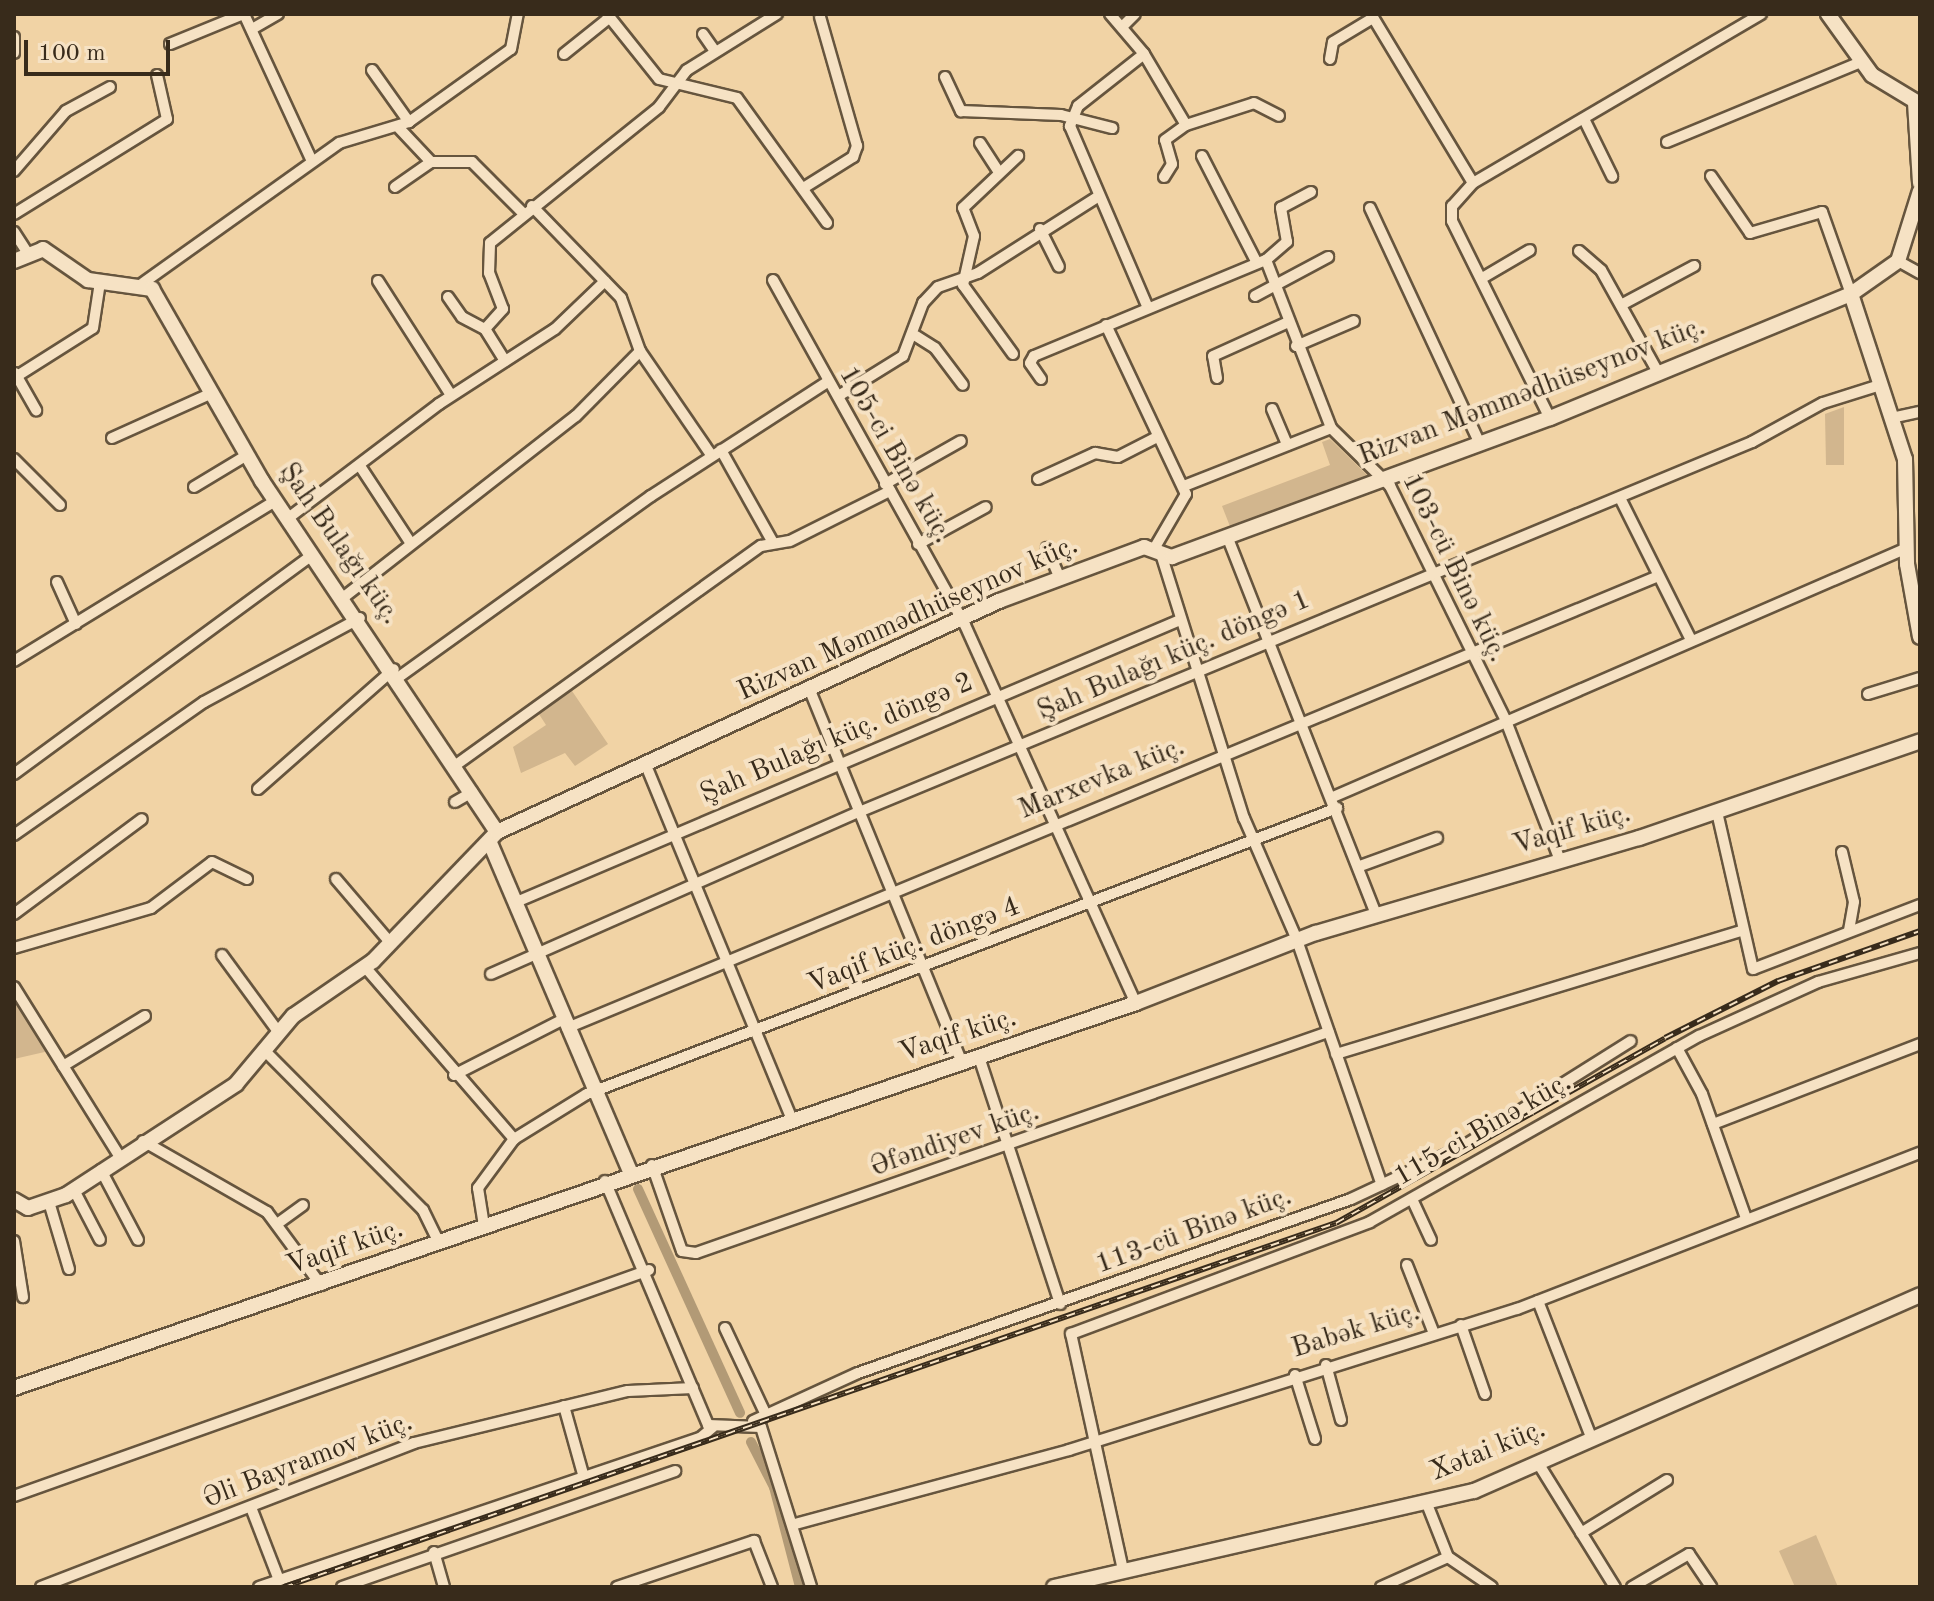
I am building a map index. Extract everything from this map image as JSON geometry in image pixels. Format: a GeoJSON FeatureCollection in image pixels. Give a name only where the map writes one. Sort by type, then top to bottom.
{"type":"FeatureCollection","features":[{"type":"Feature","properties":{"kind":"street"},"geometry":{"type":"LineString","coordinates":[[170,44],[243,14],[312,161]]}},
{"type":"Feature","properties":{"kind":"street"},"geometry":{"type":"LineString","coordinates":[[252,29],[278,14]]}},
{"type":"Feature","properties":{"kind":"street"},"geometry":{"type":"LineString","coordinates":[[14,261],[27,252],[43,249],[100,282],[143,283],[346,139],[404,125],[511,49],[518,14]]}},
{"type":"Feature","properties":{"kind":"street"},"geometry":{"type":"LineString","coordinates":[[485,329],[503,303],[487,248],[527,209],[642,122],[714,50],[759,18],[777,14]]}},
{"type":"Feature","properties":{"kind":"street"},"geometry":{"type":"LineString","coordinates":[[1110,14],[1144,54],[1186,125]]}},
{"type":"Feature","properties":{"kind":"street"},"geometry":{"type":"LineString","coordinates":[[1122,27],[1135,14]]}},
{"type":"Feature","properties":{"kind":"street"},"geometry":{"type":"LineString","coordinates":[[1550,418],[1451,214],[1473,183],[1761,14]]}},
{"type":"Feature","properties":{"kind":"street"},"geometry":{"type":"LineString","coordinates":[[1828,14],[1861,62],[1918,104],[1920,183]]}},
{"type":"Feature","properties":{"kind":"street"},"geometry":{"type":"LineString","coordinates":[[564,54],[609,16],[659,79],[675,86],[737,98],[805,187],[827,223]]}},
{"type":"Feature","properties":{"kind":"street"},"geometry":{"type":"LineString","coordinates":[[1330,59],[1333,42],[1372,16],[1473,183]]}},
{"type":"Feature","properties":{"kind":"street"},"geometry":{"type":"LineString","coordinates":[[805,187],[853,157],[857,146],[820,17]]}},
{"type":"Feature","properties":{"kind":"street"},"geometry":{"type":"LineString","coordinates":[[703,34],[714,50]]}},
{"type":"Feature","properties":{"kind":"street"},"geometry":{"type":"LineString","coordinates":[[14,37],[14,53]]}},
{"type":"Feature","properties":{"kind":"street"},"geometry":{"type":"LineString","coordinates":[[1071,117],[1144,54]]}},
{"type":"Feature","properties":{"kind":"street"},"geometry":{"type":"LineString","coordinates":[[1667,142],[1861,62]]}},
{"type":"Feature","properties":{"kind":"street"},"geometry":{"type":"LineString","coordinates":[[372,70],[404,125],[431,162]]}},
{"type":"Feature","properties":{"kind":"street"},"geometry":{"type":"LineString","coordinates":[[14,214],[167,119],[157,75]]}},
{"type":"Feature","properties":{"kind":"street"},"geometry":{"type":"LineString","coordinates":[[945,77],[961,111],[1071,117],[1112,128]]}},
{"type":"Feature","properties":{"kind":"street"},"geometry":{"type":"LineString","coordinates":[[14,171],[66,111],[110,87]]}},
{"type":"Feature","properties":{"kind":"street"},"geometry":{"type":"LineString","coordinates":[[1164,177],[1172,164],[1165,140],[1186,125],[1262,102],[1279,116]]}},
{"type":"Feature","properties":{"kind":"street"},"geometry":{"type":"LineString","coordinates":[[1071,117],[1099,196],[1148,308]]}},
{"type":"Feature","properties":{"kind":"street"},"geometry":{"type":"LineString","coordinates":[[1584,119],[1612,176]]}},
{"type":"Feature","properties":{"kind":"street"},"geometry":{"type":"LineString","coordinates":[[980,143],[998,171]]}},
{"type":"Feature","properties":{"kind":"street"},"geometry":{"type":"LineString","coordinates":[[1013,354],[962,277],[974,236],[965,201],[1018,156]]}},
{"type":"Feature","properties":{"kind":"street","name":"103-cü Binə küç."},"geometry":{"type":"LineString","coordinates":[[1202,156],[1275,288],[1286,323],[1331,428],[1384,477],[1468,654],[1506,721],[1560,860]]}},
{"type":"Feature","properties":{"kind":"street"},"geometry":{"type":"LineString","coordinates":[[395,187],[431,162],[481,166],[605,281],[628,308],[640,351],[717,453],[772,541]]}},
{"type":"Feature","properties":{"kind":"street"},"geometry":{"type":"LineString","coordinates":[[1711,176],[1750,233],[1822,212],[1851,294],[1877,386],[1891,418],[1907,477],[1907,548],[1920,637]]}},
{"type":"Feature","properties":{"kind":"street"},"geometry":{"type":"LineString","coordinates":[[1920,191],[1898,261],[1920,273]]}},
{"type":"Feature","properties":{"kind":"street"},"geometry":{"type":"LineString","coordinates":[[1041,379],[1031,358],[1261,262],[1287,242],[1281,208],[1311,192]]}},
{"type":"Feature","properties":{"kind":"street"},"geometry":{"type":"LineString","coordinates":[[840,395],[903,356],[916,336],[923,303],[1040,229],[1099,196]]}},
{"type":"Feature","properties":{"kind":"street"},"geometry":{"type":"LineString","coordinates":[[1370,208],[1479,442]]}},
{"type":"Feature","properties":{"kind":"street"},"geometry":{"type":"LineString","coordinates":[[1040,229],[1059,267]]}},
{"type":"Feature","properties":{"kind":"street"},"geometry":{"type":"LineString","coordinates":[[14,232],[27,252]]}},
{"type":"Feature","properties":{"kind":"street"},"geometry":{"type":"LineString","coordinates":[[1484,277],[1530,250]]}},
{"type":"Feature","properties":{"kind":"street"},"geometry":{"type":"LineString","coordinates":[[1579,251],[1621,305],[1659,374]]}},
{"type":"Feature","properties":{"kind":"street"},"geometry":{"type":"LineString","coordinates":[[1255,296],[1328,257]]}},
{"type":"Feature","properties":{"kind":"street","name":"Rizvan Məmmədhüseynov küç."},"geometry":{"type":"LineString","coordinates":[[15,1207],[49,1202],[74,1190],[142,1140],[236,1084],[279,1033],[321,993],[365,967],[493,838],[645,763],[811,693],[961,619],[1060,578],[1227,536],[1550,418],[1851,294],[1898,261]]}},
{"type":"Feature","properties":{"kind":"street"},"geometry":{"type":"LineString","coordinates":[[1621,305],[1694,266]]}},
{"type":"Feature","properties":{"kind":"street","name":"105-ci Binə küç."},"geometry":{"type":"LineString","coordinates":[[773,280],[827,382],[840,395],[961,619],[1020,746],[1052,825],[1136,1003]]}},
{"type":"Feature","properties":{"kind":"street"},"geometry":{"type":"LineString","coordinates":[[378,281],[451,395]]}},
{"type":"Feature","properties":{"kind":"street"},"geometry":{"type":"LineString","coordinates":[[287,519],[451,395],[571,316],[605,281]]}},
{"type":"Feature","properties":{"kind":"street"},"geometry":{"type":"LineString","coordinates":[[36,410],[15,375],[93,328],[100,282]]}},
{"type":"Feature","properties":{"kind":"street","name":"Şah Bulağı küç."},"geometry":{"type":"LineString","coordinates":[[143,283],[275,501],[360,618],[453,767],[472,792],[493,838],[514,903],[630,1172]]}},
{"type":"Feature","properties":{"kind":"street"},"geometry":{"type":"LineString","coordinates":[[448,297],[462,317],[485,329],[505,361]]}},
{"type":"Feature","properties":{"kind":"street"},"geometry":{"type":"LineString","coordinates":[[1296,346],[1354,321]]}},
{"type":"Feature","properties":{"kind":"street"},"geometry":{"type":"LineString","coordinates":[[1217,378],[1213,356],[1286,323]]}},
{"type":"Feature","properties":{"kind":"street"},"geometry":{"type":"LineString","coordinates":[[1106,325],[1157,437],[1184,486],[1183,509],[1158,553],[1253,841],[1297,940],[1382,1185]]}},
{"type":"Feature","properties":{"kind":"street"},"geometry":{"type":"LineString","coordinates":[[916,336],[935,348],[963,385]]}},
{"type":"Feature","properties":{"kind":"street"},"geometry":{"type":"LineString","coordinates":[[344,597],[410,542],[565,425],[640,351]]}},
{"type":"Feature","properties":{"kind":"street"},"geometry":{"type":"LineString","coordinates":[[258,789],[396,673],[717,453],[827,382]]}},
{"type":"Feature","properties":{"kind":"street","name":"Şah Bulağı küç. döngə 1"},"geometry":{"type":"LineString","coordinates":[[491,974],[693,882],[1752,442],[1831,399],[1877,386]]}},
{"type":"Feature","properties":{"kind":"street"},"geometry":{"type":"LineString","coordinates":[[112,438],[212,393]]}},
{"type":"Feature","properties":{"kind":"street"},"geometry":{"type":"LineString","coordinates":[[1272,409],[1287,445]]}},
{"type":"Feature","properties":{"kind":"street"},"geometry":{"type":"LineString","coordinates":[[1891,418],[1920,412]]}},
{"type":"Feature","properties":{"kind":"street"},"geometry":{"type":"LineString","coordinates":[[1184,486],[1331,428]]}},
{"type":"Feature","properties":{"kind":"street"},"geometry":{"type":"LineString","coordinates":[[1038,479],[1095,453],[1118,457],[1157,437]]}},
{"type":"Feature","properties":{"kind":"street"},"geometry":{"type":"LineString","coordinates":[[453,767],[772,541],[790,541],[888,488],[961,441]]}},
{"type":"Feature","properties":{"kind":"street"},"geometry":{"type":"LineString","coordinates":[[194,487],[247,455]]}},
{"type":"Feature","properties":{"kind":"street"},"geometry":{"type":"LineString","coordinates":[[14,459],[60,505]]}},
{"type":"Feature","properties":{"kind":"street"},"geometry":{"type":"LineString","coordinates":[[360,466],[410,542]]}},
{"type":"Feature","properties":{"kind":"street"},"geometry":{"type":"LineString","coordinates":[[1620,498],[1691,640]]}},
{"type":"Feature","properties":{"kind":"street"},"geometry":{"type":"LineString","coordinates":[[14,661],[275,501]]}},
{"type":"Feature","properties":{"kind":"street"},"geometry":{"type":"LineString","coordinates":[[918,544],[986,507]]}},
{"type":"Feature","properties":{"kind":"street"},"geometry":{"type":"LineString","coordinates":[[1227,536],[1333,797],[1376,915]]}},
{"type":"Feature","properties":{"kind":"street"},"geometry":{"type":"LineString","coordinates":[[1047,548],[1060,578]]}},
{"type":"Feature","properties":{"kind":"street"},"geometry":{"type":"LineString","coordinates":[[1333,797],[1907,548]]}},
{"type":"Feature","properties":{"kind":"street"},"geometry":{"type":"LineString","coordinates":[[14,774],[312,555]]}},
{"type":"Feature","properties":{"kind":"street","name":"Marxevka küç."},"geometry":{"type":"LineString","coordinates":[[454,1075],[565,1024],[731,964],[1052,825],[1658,576]]}},
{"type":"Feature","properties":{"kind":"street"},"geometry":{"type":"LineString","coordinates":[[57,582],[76,624]]}},
{"type":"Feature","properties":{"kind":"street"},"geometry":{"type":"LineString","coordinates":[[14,835],[204,702],[360,618]]}},
{"type":"Feature","properties":{"kind":"street","name":"Şah Bulağı küç. döngə 2"},"geometry":{"type":"LineString","coordinates":[[514,903],[1180,620]]}},
{"type":"Feature","properties":{"kind":"street"},"geometry":{"type":"LineString","coordinates":[[1868,694],[1920,678]]}},
{"type":"Feature","properties":{"kind":"street"},"geometry":{"type":"LineString","coordinates":[[811,693],[962,1063]]}},
{"type":"Feature","properties":{"kind":"street","name":"Vaqif küç."},"geometry":{"type":"LineString","coordinates":[[14,1388],[321,1285],[630,1172],[1136,1003],[1297,940],[1717,812],[1920,741]]}},
{"type":"Feature","properties":{"kind":"street"},"geometry":{"type":"LineString","coordinates":[[645,763],[672,837],[731,964],[791,1118]]}},
{"type":"Feature","properties":{"kind":"street"},"geometry":{"type":"LineString","coordinates":[[455,802],[472,792]]}},
{"type":"Feature","properties":{"kind":"street","name":"Vaqif küç. döngə 4"},"geometry":{"type":"LineString","coordinates":[[514,1139],[596,1092],[924,971],[1337,808]]}},
{"type":"Feature","properties":{"kind":"street"},"geometry":{"type":"LineString","coordinates":[[1717,812],[1753,969],[1920,905]]}},
{"type":"Feature","properties":{"kind":"street"},"geometry":{"type":"LineString","coordinates":[[14,914],[142,819]]}},
{"type":"Feature","properties":{"kind":"street"},"geometry":{"type":"LineString","coordinates":[[1360,866],[1437,838]]}},
{"type":"Feature","properties":{"kind":"street"},"geometry":{"type":"LineString","coordinates":[[1842,852],[1854,902],[1849,930]]}},
{"type":"Feature","properties":{"kind":"street"},"geometry":{"type":"LineString","coordinates":[[14,948],[151,908],[212,862],[247,879]]}},
{"type":"Feature","properties":{"kind":"street"},"geometry":{"type":"LineString","coordinates":[[336,879],[389,941]]}},
{"type":"Feature","properties":{"kind":"street"},"geometry":{"type":"LineString","coordinates":[[1336,1054],[1743,930]]}},
{"type":"Feature","properties":{"kind":"street","name":"115-ci Binə küç."},"geometry":{"type":"LineString","coordinates":[[1098,1441],[1069,1341],[1075,1332],[1358,1227],[1677,1048],[1818,982],[1920,953]]}},
{"type":"Feature","properties":{"kind":"street"},"geometry":{"type":"LineString","coordinates":[[222,955],[279,1033]]}},
{"type":"Feature","properties":{"kind":"street"},"geometry":{"type":"LineString","coordinates":[[365,967],[454,1075],[514,1139],[478,1188],[484,1227]]}},
{"type":"Feature","properties":{"kind":"street"},"geometry":{"type":"LineString","coordinates":[[14,987],[119,1156]]}},
{"type":"Feature","properties":{"kind":"street"},"geometry":{"type":"LineString","coordinates":[[63,1066],[145,1016]]}},
{"type":"Feature","properties":{"kind":"street","name":"Əfəndiyev küç."},"geometry":{"type":"LineString","coordinates":[[652,1165],[688,1254],[1008,1149],[1328,1032]]}},
{"type":"Feature","properties":{"kind":"street","name":"113-cü Binə küç."},"geometry":{"type":"LineString","coordinates":[[753,1421],[764,1411],[1382,1185],[1462,1147],[1631,1041]]}},
{"type":"Feature","properties":{"kind":"street"},"geometry":{"type":"LineString","coordinates":[[1713,1124],[1920,1044]]}},
{"type":"Feature","properties":{"kind":"street"},"geometry":{"type":"LineString","coordinates":[[1677,1048],[1713,1124],[1746,1218]]}},
{"type":"Feature","properties":{"kind":"street"},"geometry":{"type":"LineString","coordinates":[[266,1052],[423,1210],[439,1243]]}},
{"type":"Feature","properties":{"kind":"street"},"geometry":{"type":"LineString","coordinates":[[979,1057],[1060,1304]]}},
{"type":"Feature","properties":{"kind":"street"},"geometry":{"type":"LineString","coordinates":[[142,1140],[259,1206],[277,1224],[321,1285]]}},
{"type":"Feature","properties":{"kind":"street","name":"Babək küç."},"geometry":{"type":"LineString","coordinates":[[795,1524],[1098,1441],[1326,1365],[1538,1301],[1920,1153]]}},
{"type":"Feature","properties":{"kind":"street"},"geometry":{"type":"LineString","coordinates":[[101,1170],[138,1240]]}},
{"type":"Feature","properties":{"kind":"street"},"geometry":{"type":"LineString","coordinates":[[605,1181],[649,1270],[693,1388],[712,1428]]}},
{"type":"Feature","properties":{"kind":"street"},"geometry":{"type":"LineString","coordinates":[[74,1190],[100,1240]]}},
{"type":"Feature","properties":{"kind":"street"},"geometry":{"type":"LineString","coordinates":[[1412,1199],[1431,1240]]}},
{"type":"Feature","properties":{"kind":"street"},"geometry":{"type":"LineString","coordinates":[[49,1202],[69,1269]]}},
{"type":"Feature","properties":{"kind":"street"},"geometry":{"type":"LineString","coordinates":[[277,1224],[303,1205]]}},
{"type":"Feature","properties":{"kind":"street"},"geometry":{"type":"LineString","coordinates":[[14,1241],[23,1297]]}},
{"type":"Feature","properties":{"kind":"street"},"geometry":{"type":"LineString","coordinates":[[1407,1265],[1433,1331]]}},
{"type":"Feature","properties":{"kind":"street"},"geometry":{"type":"LineString","coordinates":[[14,1496],[649,1270]]}},
{"type":"Feature","properties":{"kind":"street","name":"Xətai küç."},"geometry":{"type":"LineString","coordinates":[[1054,1587],[1427,1504],[1538,1463],[1591,1437],[1920,1295]]}},
{"type":"Feature","properties":{"kind":"street"},"geometry":{"type":"LineString","coordinates":[[1538,1301],[1591,1437]]}},
{"type":"Feature","properties":{"kind":"street"},"geometry":{"type":"LineString","coordinates":[[1461,1325],[1485,1394]]}},
{"type":"Feature","properties":{"kind":"street"},"geometry":{"type":"LineString","coordinates":[[725,1328],[764,1411]]}},
{"type":"Feature","properties":{"kind":"street"},"geometry":{"type":"LineString","coordinates":[[1326,1365],[1341,1420]]}},
{"type":"Feature","properties":{"kind":"street"},"geometry":{"type":"LineString","coordinates":[[1295,1375],[1315,1439]]}},
{"type":"Feature","properties":{"kind":"street","name":"Əli Bayramov küç."},"geometry":{"type":"LineString","coordinates":[[41,1587],[252,1510],[414,1443],[641,1389],[693,1388]]}},
{"type":"Feature","properties":{"kind":"street"},"geometry":{"type":"LineString","coordinates":[[564,1406],[583,1474]]}},
{"type":"Feature","properties":{"kind":"street"},"geometry":{"type":"LineString","coordinates":[[259,1587],[712,1428],[753,1421],[771,1448],[811,1587]]}},
{"type":"Feature","properties":{"kind":"street"},"geometry":{"type":"LineString","coordinates":[[1098,1441],[1123,1570]]}},
{"type":"Feature","properties":{"kind":"street"},"geometry":{"type":"LineString","coordinates":[[1538,1463],[1615,1587]]}},
{"type":"Feature","properties":{"kind":"street"},"geometry":{"type":"LineString","coordinates":[[342,1587],[434,1552],[675,1471]]}},
{"type":"Feature","properties":{"kind":"street"},"geometry":{"type":"LineString","coordinates":[[1581,1533],[1667,1480]]}},
{"type":"Feature","properties":{"kind":"street"},"geometry":{"type":"LineString","coordinates":[[1427,1504],[1448,1557],[1492,1587]]}},
{"type":"Feature","properties":{"kind":"street"},"geometry":{"type":"LineString","coordinates":[[252,1510],[279,1580]]}},
{"type":"Feature","properties":{"kind":"street"},"geometry":{"type":"LineString","coordinates":[[617,1587],[754,1541],[772,1587]]}},
{"type":"Feature","properties":{"kind":"street"},"geometry":{"type":"LineString","coordinates":[[434,1552],[444,1587]]}},
{"type":"Feature","properties":{"kind":"street"},"geometry":{"type":"LineString","coordinates":[[1632,1587],[1689,1554],[1711,1587]]}},
{"type":"Feature","properties":{"kind":"street"},"geometry":{"type":"LineString","coordinates":[[1381,1587],[1448,1557]]}},
{"type":"Feature","properties":{"kind":"shaded area"},"geometry":{"type":"Polygon","coordinates":[[[1844,407],[1844,465],[1826,465],[1825,414],[1844,407]]]}},
{"type":"Feature","properties":{"kind":"shaded area"},"geometry":{"type":"Polygon","coordinates":[[[1330,439],[1369,477],[1231,529],[1222,506],[1330,465],[1322,442],[1330,439]]]}},
{"type":"Feature","properties":{"kind":"shaded area"},"geometry":{"type":"Polygon","coordinates":[[[570,688],[608,744],[575,766],[565,753],[521,773],[513,747],[546,725],[537,711],[570,688]]]}},
{"type":"Feature","properties":{"kind":"shaded area"},"geometry":{"type":"Polygon","coordinates":[[[14,997],[49,1051],[14,1059],[14,997]]]}},
{"type":"Feature","properties":{"kind":"shaded area"},"geometry":{"type":"Polygon","coordinates":[[[1816,1535],[1838,1587],[1795,1587],[1779,1551],[1816,1535]]]}},
{"type":"Feature","properties":{"kind":"waterway"},"geometry":{"type":"LineString","coordinates":[[638,1189],[740,1413]]}},
{"type":"Feature","properties":{"kind":"waterway"},"geometry":{"type":"LineString","coordinates":[[751,1442],[774,1487],[800,1587]]}},
{"type":"Feature","properties":{"kind":"railway"},"geometry":{"type":"LineString","coordinates":[[284,1587],[1336,1223],[1665,1038],[1778,981],[1920,931]]}}]}
